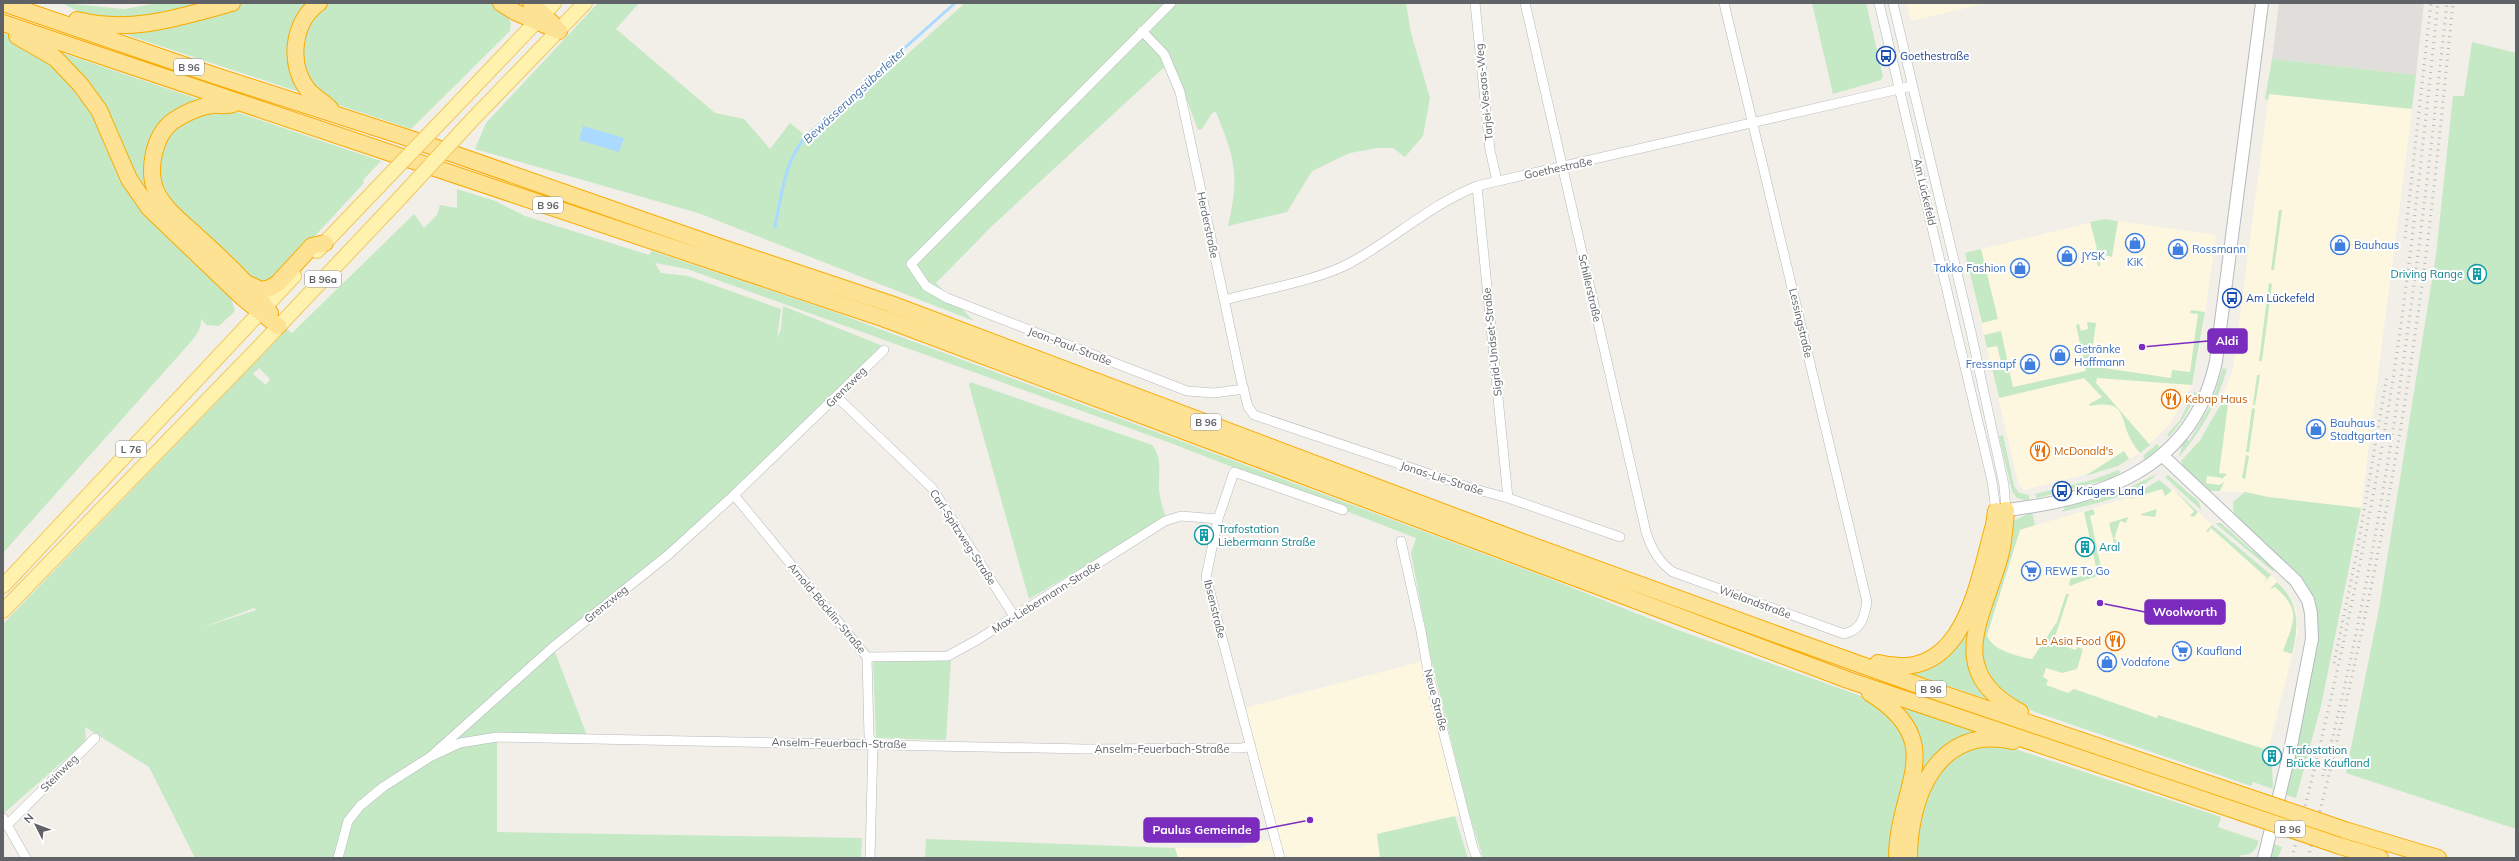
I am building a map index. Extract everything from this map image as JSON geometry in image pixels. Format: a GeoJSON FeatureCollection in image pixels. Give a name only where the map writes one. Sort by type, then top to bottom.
{"type":"FeatureCollection","features":[{"type":"Feature","properties":{"kind":"highway","name":"B 96"},"geometry":{"type":"LineString","coordinates":[[3,3],[891,304],[1517,540],[1803,644],[2345,830],[2438,858]]}},
{"type":"Feature","properties":{"kind":"highway"},"geometry":{"type":"LineString","coordinates":[[44,17],[62,16],[106,25],[136,26],[153,24],[232,3]]}},
{"type":"Feature","properties":{"kind":"highway"},"geometry":{"type":"LineString","coordinates":[[319,3],[305,18],[300,28],[294,56],[300,77],[308,90],[327,104],[335,115]]}},
{"type":"Feature","properties":{"kind":"highway"},"geometry":{"type":"LineString","coordinates":[[501,3],[545,13]]}},
{"type":"Feature","properties":{"kind":"highway"},"geometry":{"type":"LineString","coordinates":[[531,3],[545,13],[559,31]]}},
{"type":"Feature","properties":{"kind":"highway","name":"B 96"},"geometry":{"type":"LineString","coordinates":[[3,23],[237,102],[394,152],[885,319],[1848,680],[2340,846],[2380,858]]}},
{"type":"Feature","properties":{"kind":"highway"},"geometry":{"type":"LineString","coordinates":[[3,30],[32,43],[55,58],[76,79],[99,110],[129,179],[149,208],[263,310],[278,326]]}},
{"type":"Feature","properties":{"kind":"highway"},"geometry":{"type":"LineString","coordinates":[[237,102],[229,106],[202,107],[188,112],[171,123],[160,137],[153,155],[152,172],[156,191],[170,210],[248,284],[263,310]]}},
{"type":"Feature","properties":{"kind":"highway"},"geometry":{"type":"LineString","coordinates":[[248,284],[261,290],[270,288],[278,283],[312,246],[325,243]]}},
{"type":"Feature","properties":{"kind":"highway"},"geometry":{"type":"LineString","coordinates":[[1803,644],[1888,665],[1912,666],[1934,657],[1950,644],[1965,620],[1994,525],[2001,511]]}},
{"type":"Feature","properties":{"kind":"highway"},"geometry":{"type":"LineString","coordinates":[[2001,511],[2000,555],[1975,631],[1974,650],[1977,666],[1986,686],[1998,699],[2059,732]]}},
{"type":"Feature","properties":{"kind":"highway"},"geometry":{"type":"LineString","coordinates":[[1848,680],[1884,702],[1900,716],[1910,733],[1915,748],[1914,777],[1902,811],[1898,858]]}},
{"type":"Feature","properties":{"kind":"highway"},"geometry":{"type":"LineString","coordinates":[[1909,858],[1910,827],[1926,780],[1943,756],[1956,747],[1976,740],[2006,740],[2069,754]]}},
{"type":"Feature","properties":{"kind":"main road","name":"B 96a"},"geometry":{"type":"LineString","coordinates":[[278,326],[472,120],[585,3]]}},
{"type":"Feature","properties":{"kind":"main road"},"geometry":{"type":"LineString","coordinates":[[263,310],[379,186],[545,13]]}},
{"type":"Feature","properties":{"kind":"main road","name":"L 76"},"geometry":{"type":"LineString","coordinates":[[3,586],[104,476],[263,310]]}},
{"type":"Feature","properties":{"kind":"main road","name":"L 76"},"geometry":{"type":"LineString","coordinates":[[3,611],[278,326]]}},
{"type":"Feature","properties":{"kind":"street"},"geometry":{"type":"LineString","coordinates":[[1142,31],[1171,3]]}},
{"type":"Feature","properties":{"kind":"street","name":"Tarjei-Vesaas-Weg"},"geometry":{"type":"LineString","coordinates":[[1475,3],[1490,150],[1497,181]]}},
{"type":"Feature","properties":{"kind":"street","name":"Schillerstraße"},"geometry":{"type":"LineString","coordinates":[[1525,3],[1646,532],[1656,557],[1667,568]]}},
{"type":"Feature","properties":{"kind":"street","name":"Lessingstraße"},"geometry":{"type":"LineString","coordinates":[[1724,3],[1867,602],[1864,620],[1858,628],[1844,634]]}},
{"type":"Feature","properties":{"kind":"street","name":"Am Lückefeld"},"geometry":{"type":"LineString","coordinates":[[1880,3],[1992,481],[2001,511]]}},
{"type":"Feature","properties":{"kind":"street","name":"Am Lückefeld"},"geometry":{"type":"LineString","coordinates":[[1893,3],[1971,332],[2004,485],[2001,511]]}},
{"type":"Feature","properties":{"kind":"street"},"geometry":{"type":"LineString","coordinates":[[2001,511],[2103,489],[2134,476],[2163,456],[2195,418],[2205,398],[2213,374],[2262,3]]}},
{"type":"Feature","properties":{"kind":"street","name":"Jean-Paul-Straße"},"geometry":{"type":"LineString","coordinates":[[1142,31],[911,264],[926,286],[947,298],[1187,391],[1214,392],[1244,389]]}},
{"type":"Feature","properties":{"kind":"street","name":"Herderstraße"},"geometry":{"type":"LineString","coordinates":[[1142,31],[1164,54],[1180,92],[1248,407],[1254,415],[1264,420]]}},
{"type":"Feature","properties":{"kind":"street","name":"Goethestraße"},"geometry":{"type":"LineString","coordinates":[[1225,300],[1339,268],[1382,245],[1450,197],[1477,186],[1754,124],[1912,86]]}},
{"type":"Feature","properties":{"kind":"street","name":"Sigrid-Undset-Straße"},"geometry":{"type":"LineString","coordinates":[[1477,186],[1508,498]]}},
{"type":"Feature","properties":{"kind":"street","name":"Grenzweg"},"geometry":{"type":"LineString","coordinates":[[338,858],[340,843],[348,821],[360,806],[383,787],[430,756],[553,647],[668,555],[734,495],[884,350]]}},
{"type":"Feature","properties":{"kind":"street","name":"Carl-Spitzweg-Straße"},"geometry":{"type":"LineString","coordinates":[[837,397],[932,488],[1014,616]]}},
{"type":"Feature","properties":{"kind":"street","name":"Jonas-Lie-Straße"},"geometry":{"type":"LineString","coordinates":[[1264,420],[1471,488],[1508,498],[1620,537]]}},
{"type":"Feature","properties":{"kind":"street"},"geometry":{"type":"LineString","coordinates":[[2163,456],[2296,581],[2305,595],[2311,613],[2312,639],[2290,751],[2264,858]]}},
{"type":"Feature","properties":{"kind":"street","name":"Ibsenstraße"},"geometry":{"type":"LineString","coordinates":[[1280,858],[1206,576],[1218,519],[1234,472],[1343,510]]}},
{"type":"Feature","properties":{"kind":"street","name":"Arnold-Böcklin-Straße"},"geometry":{"type":"LineString","coordinates":[[734,495],[867,657],[868,736],[873,743],[870,858]]}},
{"type":"Feature","properties":{"kind":"street","name":"Max-Liebermann-Straße"},"geometry":{"type":"LineString","coordinates":[[867,657],[948,656],[1165,521],[1181,516],[1218,519]]}},
{"type":"Feature","properties":{"kind":"street","name":"Neue Straße"},"geometry":{"type":"LineString","coordinates":[[1400,541],[1421,631],[1428,672],[1473,848],[1477,858]]}},
{"type":"Feature","properties":{"kind":"street","name":"Wielandstraße"},"geometry":{"type":"LineString","coordinates":[[1667,568],[1720,590],[1844,634]]}},
{"type":"Feature","properties":{"kind":"street","name":"Anselm-Feuerbach-Straße"},"geometry":{"type":"LineString","coordinates":[[430,756],[460,743],[497,737],[873,743],[1085,749],[1250,746]]}},
{"type":"Feature","properties":{"kind":"street","name":"Steinweg"},"geometry":{"type":"LineString","coordinates":[[5,821],[95,738]]}},
{"type":"Feature","properties":{"kind":"street"},"geometry":{"type":"LineString","coordinates":[[5,821],[26,858]]}},
{"type":"Feature","properties":{"kind":"shaded area"},"geometry":{"type":"Polygon","coordinates":[[[1907,3],[1987,3],[1911,21],[1907,3]]]}},
{"type":"Feature","properties":{"kind":"shaded area"},"geometry":{"type":"Polygon","coordinates":[[[2279,3],[2424,3],[2416,75],[2272,59],[2279,3]]]}},
{"type":"Feature","properties":{"kind":"shaded area"},"geometry":{"type":"Polygon","coordinates":[[[2269,94],[2412,109],[2361,508],[2268,497],[2245,492],[2208,491],[2181,461],[2212,424],[2233,369],[2269,94]]]}},
{"type":"Feature","properties":{"kind":"shaded area"},"geometry":{"type":"Polygon","coordinates":[[[2105,219],[2216,235],[2202,336],[2192,385],[2170,424],[2140,453],[2118,466],[2024,490],[2018,483],[1965,253],[2105,219]]]}},
{"type":"Feature","properties":{"kind":"shaded area"},"geometry":{"type":"Polygon","coordinates":[[[2161,488],[2174,490],[2245,555],[2271,575],[2285,589],[2296,609],[2298,632],[2268,750],[2158,715],[2157,718],[2075,689],[2068,693],[2045,685],[2043,677],[2047,665],[1997,648],[1987,635],[2020,530],[2161,488]]]}},
{"type":"Feature","properties":{"kind":"shaded area"},"geometry":{"type":"Polygon","coordinates":[[[1431,659],[1469,813],[1377,834],[1380,858],[1178,858],[1175,848],[1239,848],[1277,837],[1241,709],[1431,659]]]}},
{"type":"Feature","properties":{"kind":"green space"},"geometry":{"type":"Polygon","coordinates":[[[62,3],[124,9],[159,3],[513,3],[507,16],[511,23],[510,31],[411,129],[115,31],[62,3]]]}},
{"type":"Feature","properties":{"kind":"green space"},"geometry":{"type":"Polygon","coordinates":[[[598,3],[639,3],[616,29],[715,113],[744,119],[770,149],[790,123],[806,136],[820,132],[965,3],[1406,3],[1411,33],[1430,98],[1423,136],[1405,157],[1393,148],[1377,148],[1350,153],[1312,171],[1287,212],[1228,226],[1234,193],[1234,168],[1228,143],[1216,112],[1212,113],[1202,129],[1198,130],[1172,60],[992,226],[936,283],[974,321],[698,213],[475,149],[486,123],[598,3]]]}},
{"type":"Feature","properties":{"kind":"green space"},"geometry":{"type":"Polygon","coordinates":[[[1812,3],[1866,3],[1883,76],[1881,80],[1833,94],[1812,3]]]}},
{"type":"Feature","properties":{"kind":"green space"},"geometry":{"type":"Polygon","coordinates":[[[3,33],[381,161],[363,180],[364,183],[275,279],[231,297],[235,311],[219,326],[207,325],[201,319],[201,324],[197,334],[3,553],[3,33]]]}},
{"type":"Feature","properties":{"kind":"green space"},"geometry":{"type":"Polygon","coordinates":[[[2472,42],[2516,53],[2516,829],[2346,773],[2379,609],[2436,255],[2453,96],[2464,96],[2472,42]]]}},
{"type":"Feature","properties":{"kind":"green space"},"geometry":{"type":"Polygon","coordinates":[[[2272,59],[2416,75],[2412,109],[2269,94],[2268,100],[2265,99],[2272,59]]]}},
{"type":"Feature","properties":{"kind":"green space"},"geometry":{"type":"Polygon","coordinates":[[[457,189],[495,201],[525,216],[649,255],[652,251],[837,313],[1543,576],[1678,630],[1872,700],[1887,709],[1909,746],[1893,858],[1483,858],[1469,813],[1431,659],[1411,553],[1416,538],[1168,442],[687,269],[655,263],[661,273],[688,276],[781,309],[777,338],[781,329],[783,306],[890,349],[884,351],[734,495],[553,647],[588,738],[497,737],[497,832],[862,838],[861,858],[195,858],[149,767],[85,727],[86,741],[3,814],[3,624],[287,329],[292,333],[414,214],[424,228],[437,215],[440,205],[457,208],[457,189]],[[259,368],[253,374],[266,385],[270,379],[259,368]],[[254,608],[201,628],[256,610],[254,608]]]}},
{"type":"Feature","properties":{"kind":"green space"},"geometry":{"type":"Polygon","coordinates":[[[2279,210],[2282,210],[2274,270],[2271,270],[2279,210]]]}},
{"type":"Feature","properties":{"kind":"green space"},"geometry":{"type":"Polygon","coordinates":[[[2105,219],[2118,221],[2112,257],[2101,254],[2100,266],[2098,266],[2094,252],[2097,249],[2090,222],[2105,219]]]}},
{"type":"Feature","properties":{"kind":"green space"},"geometry":{"type":"Polygon","coordinates":[[[1981,249],[1998,319],[1982,323],[1965,253],[1981,249]]]}},
{"type":"Feature","properties":{"kind":"green space"},"geometry":{"type":"Polygon","coordinates":[[[2269,283],[2272,284],[2262,361],[2259,361],[2269,283]]]}},
{"type":"Feature","properties":{"kind":"green space"},"geometry":{"type":"Polygon","coordinates":[[[2191,310],[2205,312],[2192,385],[2097,378],[2096,383],[2150,445],[2140,453],[2127,432],[2123,417],[2116,408],[2110,405],[2090,406],[2089,404],[2102,397],[2084,378],[1999,398],[1991,364],[2001,362],[1997,346],[1987,348],[1984,335],[2001,331],[2013,387],[2086,371],[2076,325],[2079,324],[2081,331],[2088,329],[2087,322],[2096,323],[2090,366],[2171,378],[2172,370],[2190,372],[2198,314],[2190,313],[2191,310]]]}},
{"type":"Feature","properties":{"kind":"green space"},"geometry":{"type":"Polygon","coordinates":[[[2223,368],[2227,369],[2219,393],[2208,416],[2195,437],[2179,457],[2182,445],[2187,439],[2189,441],[2211,405],[2223,368]]]}},
{"type":"Feature","properties":{"kind":"green space"},"geometry":{"type":"Polygon","coordinates":[[[2257,375],[2260,375],[2255,405],[2253,405],[2257,375]]]}},
{"type":"Feature","properties":{"kind":"green space"},"geometry":{"type":"Polygon","coordinates":[[[970,382],[1152,445],[1158,457],[1159,489],[1166,518],[1029,599],[969,385],[970,382]]]}},
{"type":"Feature","properties":{"kind":"green space"},"geometry":{"type":"Polygon","coordinates":[[[2194,392],[2198,393],[2183,419],[2169,437],[2167,435],[2180,420],[2194,392]]]}},
{"type":"Feature","properties":{"kind":"green space"},"geometry":{"type":"Polygon","coordinates":[[[2221,404],[2228,405],[2219,473],[2227,474],[2221,480],[2222,478],[2207,476],[2206,483],[2219,485],[2224,482],[2220,491],[2208,491],[2183,467],[2181,461],[2200,440],[2221,404]]]}},
{"type":"Feature","properties":{"kind":"green space"},"geometry":{"type":"Polygon","coordinates":[[[2252,408],[2255,409],[2249,452],[2246,452],[2252,408]]]}},
{"type":"Feature","properties":{"kind":"green space"},"geometry":{"type":"Polygon","coordinates":[[[2003,435],[2014,486],[2019,493],[2029,495],[2029,501],[2017,498],[2012,491],[1999,436],[2003,435]]]}},
{"type":"Feature","properties":{"kind":"green space"},"geometry":{"type":"Polygon","coordinates":[[[2157,444],[2160,447],[2145,459],[2143,456],[2157,444]]]}},
{"type":"Feature","properties":{"kind":"green space"},"geometry":{"type":"Polygon","coordinates":[[[2124,451],[2129,459],[2118,466],[2085,476],[2124,451]]]}},
{"type":"Feature","properties":{"kind":"green space"},"geometry":{"type":"Polygon","coordinates":[[[2246,455],[2249,456],[2245,479],[2242,478],[2246,455]]]}},
{"type":"Feature","properties":{"kind":"green space"},"geometry":{"type":"Polygon","coordinates":[[[2119,470],[2120,473],[2109,479],[2037,498],[2035,494],[2092,480],[2119,470]]]}},
{"type":"Feature","properties":{"kind":"green space"},"geometry":{"type":"Polygon","coordinates":[[[2157,474],[2136,489],[2112,499],[2062,512],[2065,507],[2116,494],[2157,474]]]}},
{"type":"Feature","properties":{"kind":"green space"},"geometry":{"type":"Polygon","coordinates":[[[2168,475],[2199,502],[2201,510],[2165,477],[2168,475]]]}},
{"type":"Feature","properties":{"kind":"green space"},"geometry":{"type":"Polygon","coordinates":[[[2159,480],[2172,491],[2165,496],[2162,489],[2129,499],[2159,480]]]}},
{"type":"Feature","properties":{"kind":"green space"},"geometry":{"type":"Polygon","coordinates":[[[2174,490],[2198,512],[2194,517],[2190,516],[2194,511],[2174,490]]]}},
{"type":"Feature","properties":{"kind":"green space"},"geometry":{"type":"Polygon","coordinates":[[[2245,492],[2268,497],[2361,508],[2321,706],[2296,798],[2286,795],[2301,723],[2312,596],[2299,575],[2234,514],[2233,502],[2245,492]]]}},
{"type":"Feature","properties":{"kind":"green space"},"geometry":{"type":"Polygon","coordinates":[[[2093,509],[2095,514],[2090,516],[2101,567],[2100,575],[2069,586],[2070,579],[2093,573],[2096,567],[2084,512],[2093,509]]]}},
{"type":"Feature","properties":{"kind":"green space"},"geometry":{"type":"Polygon","coordinates":[[[2157,509],[2155,517],[2141,515],[2141,514],[2157,509]]]}},
{"type":"Feature","properties":{"kind":"green space"},"geometry":{"type":"Polygon","coordinates":[[[2032,512],[2035,525],[2020,530],[1987,635],[1994,645],[2006,652],[2032,659],[2057,622],[2066,594],[2069,594],[2053,643],[2076,650],[2077,647],[2083,649],[2077,669],[2062,673],[2046,668],[2043,677],[2048,680],[2046,685],[2068,693],[2074,689],[2157,718],[2158,715],[2273,752],[2275,754],[2272,766],[2273,789],[2253,782],[2251,786],[2038,713],[2010,702],[1995,690],[1978,655],[2013,521],[2032,512]]]}},
{"type":"Feature","properties":{"kind":"green space"},"geometry":{"type":"Polygon","coordinates":[[[2128,517],[2126,523],[2120,521],[2114,539],[2120,541],[2116,551],[2109,523],[2128,517]]]}},
{"type":"Feature","properties":{"kind":"green space"},"geometry":{"type":"Polygon","coordinates":[[[2215,523],[2221,523],[2249,548],[2274,566],[2274,572],[2215,523]]]}},
{"type":"Feature","properties":{"kind":"green space"},"geometry":{"type":"Polygon","coordinates":[[[2212,525],[2271,575],[2263,584],[2267,578],[2211,528],[2208,532],[2206,531],[2212,525]]]}},
{"type":"Feature","properties":{"kind":"green space"},"geometry":{"type":"Polygon","coordinates":[[[2277,582],[2290,598],[2296,615],[2296,634],[2292,654],[2283,651],[2292,623],[2292,610],[2284,595],[2275,587],[2269,590],[2277,582]]]}},
{"type":"Feature","properties":{"kind":"green space"},"geometry":{"type":"Polygon","coordinates":[[[1974,607],[1969,630],[1993,701],[1903,671],[1919,669],[1974,607]]]}},
{"type":"Feature","properties":{"kind":"green space"},"geometry":{"type":"Polygon","coordinates":[[[951,658],[946,740],[876,738],[873,659],[951,658]]]}},
{"type":"Feature","properties":{"kind":"green space"},"geometry":{"type":"Polygon","coordinates":[[[1899,705],[1982,734],[1921,779],[1917,779],[1899,705]]]}},
{"type":"Feature","properties":{"kind":"green space"},"geometry":{"type":"Polygon","coordinates":[[[1987,744],[2006,746],[2221,817],[2218,827],[2259,841],[2253,852],[2241,855],[2240,858],[1912,858],[1928,786],[1960,750],[1984,748],[1987,744]]]}},
{"type":"Feature","properties":{"kind":"green space"},"geometry":{"type":"Polygon","coordinates":[[[1455,816],[1468,858],[1380,858],[1377,834],[1455,816]]]}},
{"type":"Feature","properties":{"kind":"green space"},"geometry":{"type":"Polygon","coordinates":[[[926,839],[1175,848],[1178,858],[925,858],[926,839]]]}},
{"type":"Feature","properties":{"kind":"green space"},"geometry":{"type":"Polygon","coordinates":[[[2274,844],[2282,847],[2278,858],[2270,858],[2274,844]]]}},
{"type":"Feature","properties":{"kind":"water"},"geometry":{"type":"Polygon","coordinates":[[[583,126],[624,138],[619,152],[579,140],[583,126]]]}},
{"type":"Feature","properties":{"kind":"waterway","name":"Bewässerungsüberleiter"},"geometry":{"type":"LineString","coordinates":[[775,227],[788,168],[806,136],[955,3]]}},
{"type":"Feature","properties":{"kind":"railway"},"geometry":{"type":"LineString","coordinates":[[2405,238],[2431,3]]}},
{"type":"Feature","properties":{"kind":"railway"},"geometry":{"type":"LineString","coordinates":[[2292,858],[2344,642],[2386,423],[2409,266],[2438,3]]}},
{"type":"Feature","properties":{"kind":"railway"},"geometry":{"type":"LineString","coordinates":[[2323,776],[2346,681],[2366,585],[2399,392],[2425,198],[2447,3]]}},
{"type":"Feature","properties":{"kind":"railway"},"geometry":{"type":"LineString","coordinates":[[2308,858],[2325,792],[2370,594],[2395,462],[2427,247],[2453,3]]}},
{"type":"Feature","properties":{"kind":"railway"},"geometry":{"type":"LineString","coordinates":[[2334,663],[2356,557],[2387,376]]}},
{"type":"Feature","properties":{"kind":"place","name":"Goethestraße"},"geometry":{"type":"Point","coordinates":[1886,56]}},
{"type":"Feature","properties":{"kind":"place","name":"KiK"},"geometry":{"type":"Point","coordinates":[2135,243]}},
{"type":"Feature","properties":{"kind":"place","name":"Bauhaus"},"geometry":{"type":"Point","coordinates":[2340,245]}},
{"type":"Feature","properties":{"kind":"place","name":"Rossmann"},"geometry":{"type":"Point","coordinates":[2178,249]}},
{"type":"Feature","properties":{"kind":"place","name":"JYSK"},"geometry":{"type":"Point","coordinates":[2067,256]}},
{"type":"Feature","properties":{"kind":"place","name":"Takko Fashion"},"geometry":{"type":"Point","coordinates":[2020,268]}},
{"type":"Feature","properties":{"kind":"place","name":"Driving Range"},"geometry":{"type":"Point","coordinates":[2477,274]}},
{"type":"Feature","properties":{"kind":"place","name":"Am Lückefeld"},"geometry":{"type":"Point","coordinates":[2232,298]}},
{"type":"Feature","properties":{"kind":"place","name":"Aldi"},"geometry":{"type":"Point","coordinates":[2142,347]}},
{"type":"Feature","properties":{"kind":"place","name":"Getränke Hoffmann"},"geometry":{"type":"Point","coordinates":[2060,355]}},
{"type":"Feature","properties":{"kind":"place","name":"Fressnapf"},"geometry":{"type":"Point","coordinates":[2030,364]}},
{"type":"Feature","properties":{"kind":"place","name":"Kebap Haus"},"geometry":{"type":"Point","coordinates":[2171,399]}},
{"type":"Feature","properties":{"kind":"place","name":"Bauhaus Stadtgarten"},"geometry":{"type":"Point","coordinates":[2316,429]}},
{"type":"Feature","properties":{"kind":"place","name":"McDonald's"},"geometry":{"type":"Point","coordinates":[2040,451]}},
{"type":"Feature","properties":{"kind":"place","name":"Krügers Land"},"geometry":{"type":"Point","coordinates":[2062,491]}},
{"type":"Feature","properties":{"kind":"place","name":"Trafostation Liebermann Straße"},"geometry":{"type":"Point","coordinates":[1204,535]}},
{"type":"Feature","properties":{"kind":"place","name":"Aral"},"geometry":{"type":"Point","coordinates":[2085,547]}},
{"type":"Feature","properties":{"kind":"place","name":"REWE To Go"},"geometry":{"type":"Point","coordinates":[2031,571]}},
{"type":"Feature","properties":{"kind":"place","name":"Woolworth"},"geometry":{"type":"Point","coordinates":[2100,603]}},
{"type":"Feature","properties":{"kind":"place","name":"Le Asia Food"},"geometry":{"type":"Point","coordinates":[2115,641]}},
{"type":"Feature","properties":{"kind":"place","name":"Kaufland"},"geometry":{"type":"Point","coordinates":[2182,651]}},
{"type":"Feature","properties":{"kind":"place","name":"Vodafone"},"geometry":{"type":"Point","coordinates":[2107,662]}},
{"type":"Feature","properties":{"kind":"place","name":"Trafostation Brücke Kaufland"},"geometry":{"type":"Point","coordinates":[2272,756]}},
{"type":"Feature","properties":{"kind":"place","name":"Paulus Gemeinde"},"geometry":{"type":"Point","coordinates":[1310,820]}}]}
